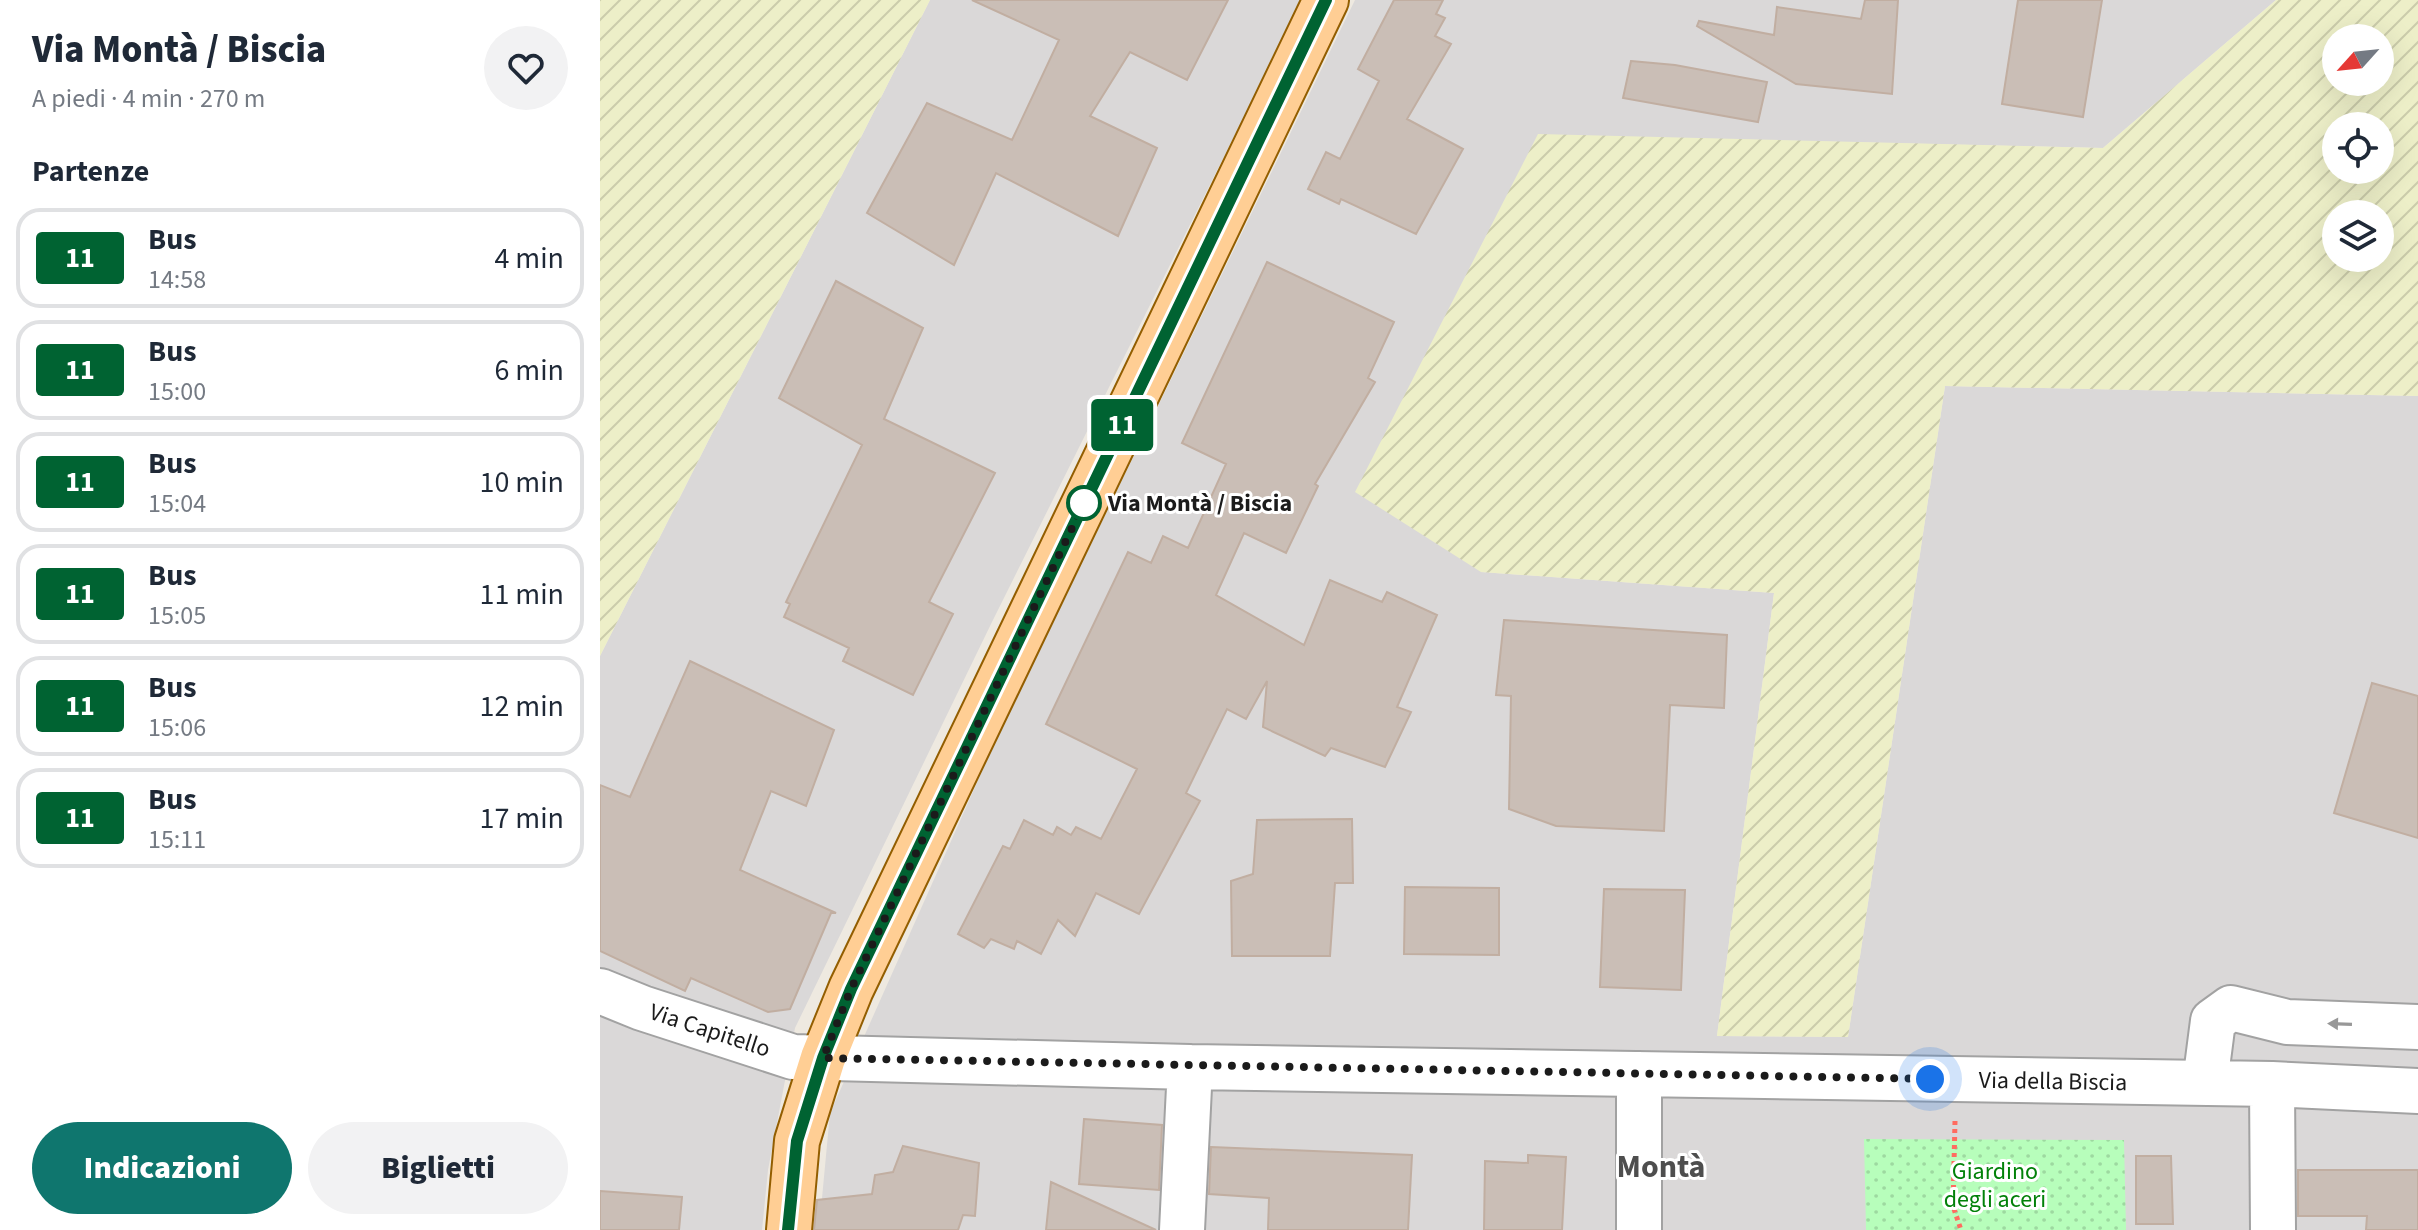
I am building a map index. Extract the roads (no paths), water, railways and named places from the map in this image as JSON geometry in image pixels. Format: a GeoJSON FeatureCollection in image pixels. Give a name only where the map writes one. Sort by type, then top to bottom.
{"type":"FeatureCollection","features":[{"type":"Feature","properties":{"kind":"main road"},"geometry":{"type":"LineString","coordinates":[[789,1230],[797,1141],[823,1058],[864,960],[1326,0]]}},
{"type":"Feature","properties":{"kind":"street","name":"Via Capitello"},"geometry":{"type":"LineString","coordinates":[[600,991],[782,1054],[823,1058]]}},
{"type":"Feature","properties":{"kind":"street"},"geometry":{"type":"LineString","coordinates":[[2205,1083],[2213,1021],[2231,1008],[2287,1022],[2418,1027]]}},
{"type":"Feature","properties":{"kind":"street","name":"Via della Biscia"},"geometry":{"type":"LineString","coordinates":[[823,1058],[1190,1067],[2272,1084],[2418,1091]]}},
{"type":"Feature","properties":{"kind":"street"},"geometry":{"type":"LineString","coordinates":[[1182,1230],[1190,1067]]}},
{"type":"Feature","properties":{"kind":"street"},"geometry":{"type":"LineString","coordinates":[[1639,1074],[1639,1230]]}},
{"type":"Feature","properties":{"kind":"street"},"geometry":{"type":"LineString","coordinates":[[2272,1084],[2273,1230]]}},
{"type":"Feature","properties":{"kind":"place","name":"Via Montà / Biscia"},"geometry":{"type":"Point","coordinates":[1084,503]}},
{"type":"Feature","properties":{"kind":"district","name":"Montà"},"geometry":{"type":"Point","coordinates":[1661,1166]}},
{"type":"Feature","properties":{"kind":"park label","name":"Giardino degli aceri"},"geometry":{"type":"Point","coordinates":[1995,1185]}}]}
